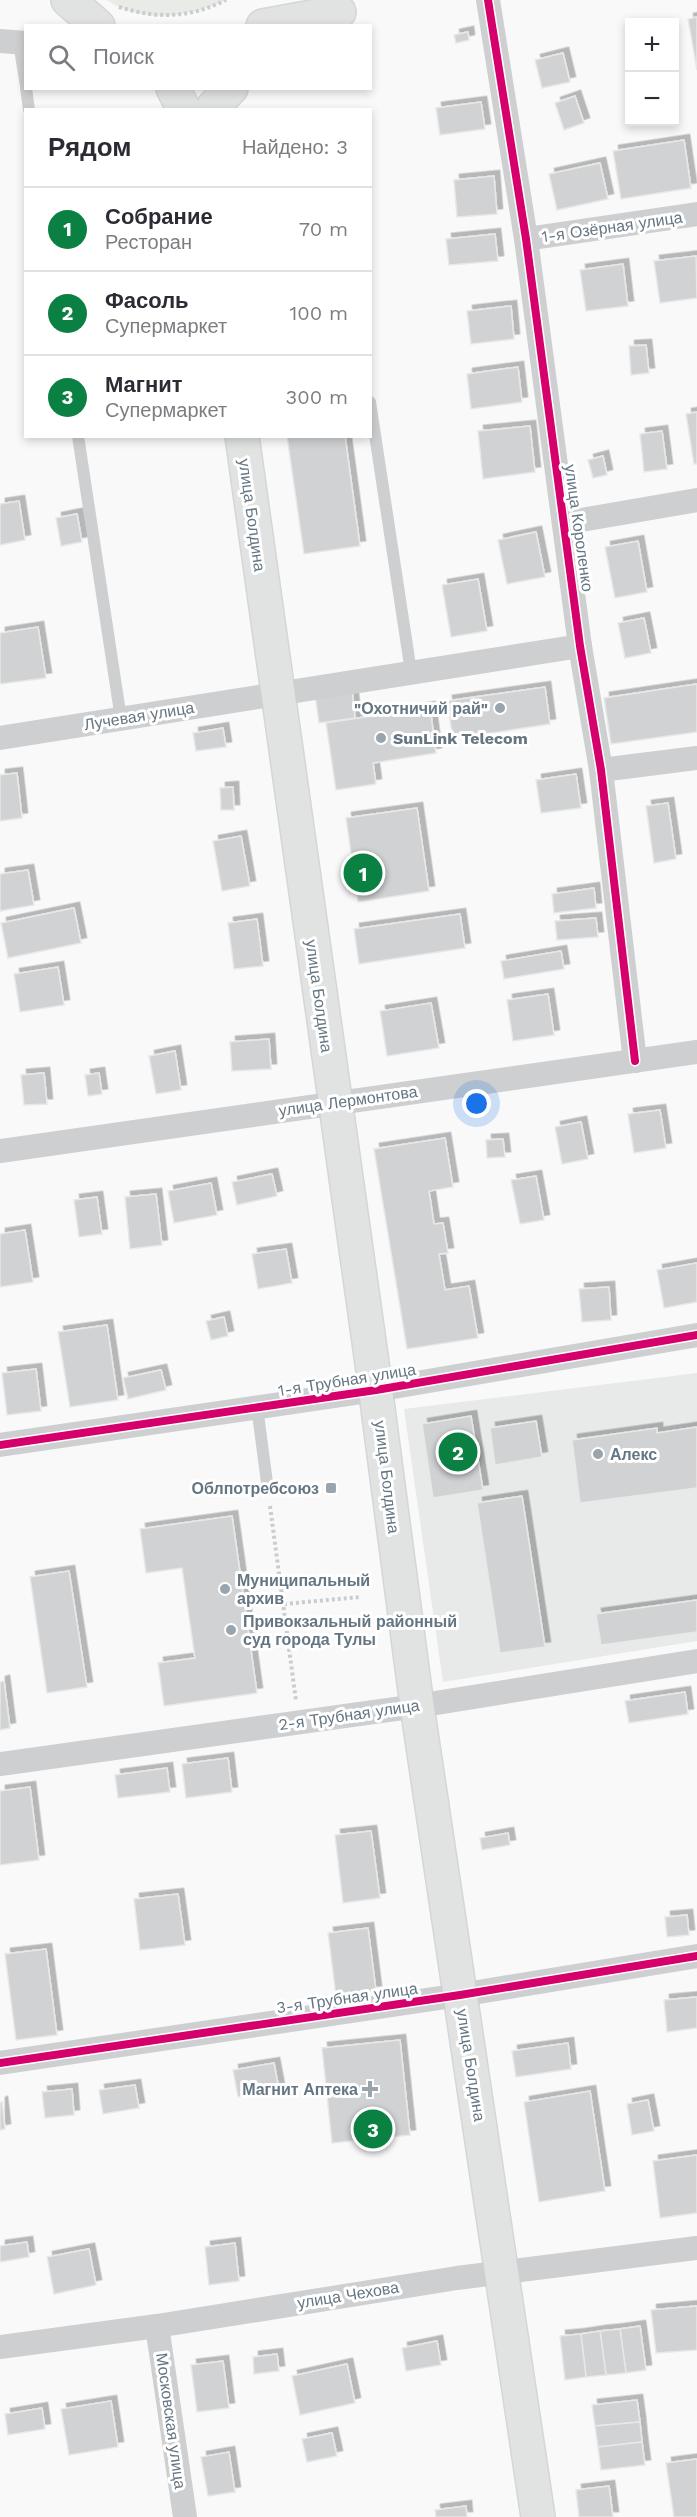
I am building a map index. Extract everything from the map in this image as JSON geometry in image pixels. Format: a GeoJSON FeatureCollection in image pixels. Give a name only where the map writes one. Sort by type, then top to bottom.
{"type":"FeatureCollection","features":[{"type":"Feature","properties":{"kind":"main road"},"geometry":{"type":"LineString","coordinates":[[68,0],[107,16]]}},
{"type":"Feature","properties":{"kind":"main road"},"geometry":{"type":"LineString","coordinates":[[253,24],[267,0]]}},
{"type":"Feature","properties":{"kind":"main road"},"geometry":{"type":"LineString","coordinates":[[273,24],[338,12]]}},
{"type":"Feature","properties":{"kind":"main road"},"geometry":{"type":"LineString","coordinates":[[179,90],[213,100]]}},
{"type":"Feature","properties":{"kind":"main road","name":"улица Болдина"},"geometry":{"type":"LineString","coordinates":[[242,438],[376,1390],[417,1706],[538,2517]]}},
{"type":"Feature","properties":{"kind":"street","name":"улица Короленко"},"geometry":{"type":"LineString","coordinates":[[488,0],[526,239],[580,646],[601,770],[634,1061]]}},
{"type":"Feature","properties":{"kind":"street","name":"1-я Озёрная улица"},"geometry":{"type":"LineString","coordinates":[[526,239],[697,214]]}},
{"type":"Feature","properties":{"kind":"street"},"geometry":{"type":"LineString","coordinates":[[564,523],[697,500]]}},
{"type":"Feature","properties":{"kind":"street","name":"Лучевая улица"},"geometry":{"type":"LineString","coordinates":[[0,738],[580,646]]}},
{"type":"Feature","properties":{"kind":"street"},"geometry":{"type":"LineString","coordinates":[[601,770],[697,758]]}},
{"type":"Feature","properties":{"kind":"street","name":"улица Лермонтова"},"geometry":{"type":"LineString","coordinates":[[0,1151],[697,1052]]}},
{"type":"Feature","properties":{"kind":"street","name":"1-я Трубная улица"},"geometry":{"type":"LineString","coordinates":[[0,1445],[376,1390],[697,1335]]}},
{"type":"Feature","properties":{"kind":"street","name":"2-я Трубная улица"},"geometry":{"type":"LineString","coordinates":[[0,1764],[417,1706],[697,1661]]}},
{"type":"Feature","properties":{"kind":"street","name":"3-я Трубная улица"},"geometry":{"type":"LineString","coordinates":[[0,2063],[460,1995],[697,1956]]}},
{"type":"Feature","properties":{"kind":"street","name":"улица Чехова"},"geometry":{"type":"LineString","coordinates":[[0,2347],[157,2326],[503,2273],[697,2248]]}},
{"type":"Feature","properties":{"kind":"street","name":"Московская улица"},"geometry":{"type":"LineString","coordinates":[[157,2326],[185,2517]]}},
{"type":"Feature","properties":{"kind":"lane"},"geometry":{"type":"LineString","coordinates":[[15,42],[24,79]]}},
{"type":"Feature","properties":{"kind":"lane"},"geometry":{"type":"LineString","coordinates":[[26,90],[29,108]]}},
{"type":"Feature","properties":{"kind":"lane"},"geometry":{"type":"LineString","coordinates":[[372,415],[411,672]]}},
{"type":"Feature","properties":{"kind":"lane"},"geometry":{"type":"LineString","coordinates":[[78,438],[121,719]]}},
{"type":"Feature","properties":{"kind":"lane"},"geometry":{"type":"LineString","coordinates":[[257,1407],[268,1490]]}},
{"type":"Feature","properties":{"kind":"path"},"geometry":{"type":"LineString","coordinates":[[107,16],[184,15],[225,0]]}},
{"type":"Feature","properties":{"kind":"path"},"geometry":{"type":"LineString","coordinates":[[268,1490],[299,1722]]}},
{"type":"Feature","properties":{"kind":"path"},"geometry":{"type":"LineString","coordinates":[[284,1604],[360,1597]]}},
{"type":"Feature","properties":{"kind":"shaded area"},"geometry":{"type":"Polygon","coordinates":[[[107,0],[226,0],[197,11],[166,16],[135,13],[107,0]]]}},
{"type":"Feature","properties":{"kind":"shaded area"},"geometry":{"type":"Polygon","coordinates":[[[697,1373],[697,1641],[443,1682],[404,1409],[697,1373]]]}},
{"type":"Feature","properties":{"kind":"building"},"geometry":{"type":"Polygon","coordinates":[[[697,17],[697,70],[688,19],[697,17]]]}},
{"type":"Feature","properties":{"kind":"building"},"geometry":{"type":"Polygon","coordinates":[[[468,32],[469,40],[456,43],[454,35],[468,32]]]}},
{"type":"Feature","properties":{"kind":"building"},"geometry":{"type":"Polygon","coordinates":[[[563,53],[570,82],[542,88],[535,60],[563,53]]]}},
{"type":"Feature","properties":{"kind":"building"},"geometry":{"type":"Polygon","coordinates":[[[575,96],[584,123],[564,130],[555,103],[575,96]]]}},
{"type":"Feature","properties":{"kind":"building"},"geometry":{"type":"Polygon","coordinates":[[[481,102],[485,129],[440,135],[436,108],[481,102]]]}},
{"type":"Feature","properties":{"kind":"building"},"geometry":{"type":"Polygon","coordinates":[[[684,140],[691,188],[621,199],[613,151],[684,140]]]}},
{"type":"Feature","properties":{"kind":"building"},"geometry":{"type":"Polygon","coordinates":[[[600,163],[608,199],[557,210],[549,174],[600,163]]]}},
{"type":"Feature","properties":{"kind":"building"},"geometry":{"type":"Polygon","coordinates":[[[494,176],[497,214],[457,217],[454,180],[494,176]]]}},
{"type":"Feature","properties":{"kind":"building"},"geometry":{"type":"Polygon","coordinates":[[[495,234],[498,261],[449,265],[446,239],[495,234]]]}},
{"type":"Feature","properties":{"kind":"building"},"geometry":{"type":"Polygon","coordinates":[[[696,256],[697,298],[660,303],[654,261],[696,256]]]}},
{"type":"Feature","properties":{"kind":"building"},"geometry":{"type":"Polygon","coordinates":[[[623,264],[628,306],[586,311],[580,270],[623,264]]]}},
{"type":"Feature","properties":{"kind":"building"},"geometry":{"type":"Polygon","coordinates":[[[511,306],[514,339],[471,344],[467,311],[511,306]]]}},
{"type":"Feature","properties":{"kind":"building"},"geometry":{"type":"Polygon","coordinates":[[[646,345],[649,373],[631,375],[629,346],[646,345]]]}},
{"type":"Feature","properties":{"kind":"building"},"geometry":{"type":"Polygon","coordinates":[[[518,367],[522,402],[471,409],[467,374],[518,367]]]}},
{"type":"Feature","properties":{"kind":"building"},"geometry":{"type":"Polygon","coordinates":[[[697,412],[697,464],[694,464],[686,414],[697,412]]]}},
{"type":"Feature","properties":{"kind":"building"},"geometry":{"type":"Polygon","coordinates":[[[530,426],[535,472],[483,479],[478,431],[530,426]]]}},
{"type":"Feature","properties":{"kind":"building"},"geometry":{"type":"Polygon","coordinates":[[[662,431],[667,469],[644,472],[640,434],[662,431]]]}},
{"type":"Feature","properties":{"kind":"building"},"geometry":{"type":"Polygon","coordinates":[[[287,438],[345,438],[360,546],[304,554],[287,438]]]}},
{"type":"Feature","properties":{"kind":"building"},"geometry":{"type":"Polygon","coordinates":[[[603,456],[607,475],[593,478],[588,460],[603,456]]]}},
{"type":"Feature","properties":{"kind":"building"},"geometry":{"type":"Polygon","coordinates":[[[19,501],[25,540],[0,545],[0,504],[19,501]]]}},
{"type":"Feature","properties":{"kind":"building"},"geometry":{"type":"Polygon","coordinates":[[[77,514],[82,542],[61,546],[56,518],[77,514]]]}},
{"type":"Feature","properties":{"kind":"building"},"geometry":{"type":"Polygon","coordinates":[[[536,532],[545,577],[507,584],[498,540],[536,532]]]}},
{"type":"Feature","properties":{"kind":"building"},"geometry":{"type":"Polygon","coordinates":[[[638,541],[647,592],[615,598],[605,547],[638,541]]]}},
{"type":"Feature","properties":{"kind":"building"},"geometry":{"type":"Polygon","coordinates":[[[478,579],[487,631],[451,637],[442,585],[478,579]]]}},
{"type":"Feature","properties":{"kind":"building"},"geometry":{"type":"Polygon","coordinates":[[[644,618],[651,653],[625,658],[618,623],[644,618]]]}},
{"type":"Feature","properties":{"kind":"building"},"geometry":{"type":"Polygon","coordinates":[[[38,627],[46,678],[0,684],[0,633],[38,627]]]}},
{"type":"Feature","properties":{"kind":"building"},"geometry":{"type":"Polygon","coordinates":[[[697,684],[697,732],[611,744],[604,698],[697,684]]]}},
{"type":"Feature","properties":{"kind":"building"},"geometry":{"type":"Polygon","coordinates":[[[545,687],[550,724],[453,739],[447,701],[545,687]]]}},
{"type":"Feature","properties":{"kind":"building"},"geometry":{"type":"Polygon","coordinates":[[[352,690],[355,718],[319,723],[315,695],[352,690]]]}},
{"type":"Feature","properties":{"kind":"building","name":"SunLink Telecom"},"geometry":{"type":"Polygon","coordinates":[[[430,707],[436,753],[373,763],[376,784],[336,790],[326,723],[430,707]]]}},
{"type":"Feature","properties":{"kind":"building"},"geometry":{"type":"Polygon","coordinates":[[[223,728],[226,747],[196,751],[193,733],[223,728]]]}},
{"type":"Feature","properties":{"kind":"building"},"geometry":{"type":"Polygon","coordinates":[[[17,773],[22,818],[0,821],[0,775],[17,773]]]}},
{"type":"Feature","properties":{"kind":"building"},"geometry":{"type":"Polygon","coordinates":[[[576,774],[581,808],[541,813],[536,780],[576,774]]]}},
{"type":"Feature","properties":{"kind":"building"},"geometry":{"type":"Polygon","coordinates":[[[233,787],[234,810],[221,810],[220,788],[233,787]]]}},
{"type":"Feature","properties":{"kind":"building"},"geometry":{"type":"Polygon","coordinates":[[[668,803],[676,859],[654,863],[646,806],[668,803]]]}},
{"type":"Feature","properties":{"kind":"building"},"geometry":{"type":"Polygon","coordinates":[[[417,808],[429,891],[358,902],[346,818],[417,808]]]}},
{"type":"Feature","properties":{"kind":"building"},"geometry":{"type":"Polygon","coordinates":[[[241,836],[250,886],[222,891],[213,841],[241,836]]]}},
{"type":"Feature","properties":{"kind":"building"},"geometry":{"type":"Polygon","coordinates":[[[28,870],[34,905],[0,911],[0,874],[28,870]]]}},
{"type":"Feature","properties":{"kind":"building"},"geometry":{"type":"Polygon","coordinates":[[[594,888],[596,908],[554,913],[552,894],[594,888]]]}},
{"type":"Feature","properties":{"kind":"building"},"geometry":{"type":"Polygon","coordinates":[[[74,908],[81,943],[8,958],[1,923],[74,908]]]}},
{"type":"Feature","properties":{"kind":"building"},"geometry":{"type":"Polygon","coordinates":[[[460,914],[465,948],[359,964],[354,929],[460,914]]]}},
{"type":"Feature","properties":{"kind":"building"},"geometry":{"type":"Polygon","coordinates":[[[596,918],[598,937],[557,940],[555,921],[596,918]]]}},
{"type":"Feature","properties":{"kind":"building"},"geometry":{"type":"Polygon","coordinates":[[[257,919],[263,966],[234,969],[228,923],[257,919]]]}},
{"type":"Feature","properties":{"kind":"building"},"geometry":{"type":"Polygon","coordinates":[[[561,951],[564,969],[504,979],[501,961],[561,951]]]}},
{"type":"Feature","properties":{"kind":"building"},"geometry":{"type":"Polygon","coordinates":[[[58,967],[64,1005],[20,1012],[14,974],[58,967]]]}},
{"type":"Feature","properties":{"kind":"building"},"geometry":{"type":"Polygon","coordinates":[[[548,994],[554,1035],[513,1041],[507,1000],[548,994]]]}},
{"type":"Feature","properties":{"kind":"building"},"geometry":{"type":"Polygon","coordinates":[[[431,1003],[439,1048],[387,1056],[380,1011],[431,1003]]]}},
{"type":"Feature","properties":{"kind":"building"},"geometry":{"type":"Polygon","coordinates":[[[269,1039],[271,1069],[232,1071],[230,1042],[269,1039]]]}},
{"type":"Feature","properties":{"kind":"building"},"geometry":{"type":"Polygon","coordinates":[[[175,1051],[181,1090],[156,1094],[149,1056],[175,1051]]]}},
{"type":"Feature","properties":{"kind":"building"},"geometry":{"type":"Polygon","coordinates":[[[44,1073],[47,1104],[24,1105],[21,1075],[44,1073]]]}},
{"type":"Feature","properties":{"kind":"building"},"geometry":{"type":"Polygon","coordinates":[[[99,1073],[102,1094],[88,1096],[85,1075],[99,1073]]]}},
{"type":"Feature","properties":{"kind":"building"},"geometry":{"type":"Polygon","coordinates":[[[660,1110],[666,1148],[634,1153],[628,1114],[660,1110]]]}},
{"type":"Feature","properties":{"kind":"building"},"geometry":{"type":"Polygon","coordinates":[[[581,1122],[588,1159],[562,1164],[555,1127],[581,1122]]]}},
{"type":"Feature","properties":{"kind":"building"},"geometry":{"type":"Polygon","coordinates":[[[445,1138],[453,1187],[429,1191],[434,1224],[443,1223],[448,1253],[439,1254],[445,1290],[469,1286],[478,1338],[407,1349],[374,1149],[445,1138]]]}},
{"type":"Feature","properties":{"kind":"building"},"geometry":{"type":"Polygon","coordinates":[[[503,1139],[505,1157],[487,1158],[486,1140],[503,1139]]]}},
{"type":"Feature","properties":{"kind":"building"},"geometry":{"type":"Polygon","coordinates":[[[272,1174],[277,1196],[237,1205],[232,1182],[272,1174]]]}},
{"type":"Feature","properties":{"kind":"building"},"geometry":{"type":"Polygon","coordinates":[[[536,1176],[544,1220],[520,1224],[511,1180],[536,1176]]]}},
{"type":"Feature","properties":{"kind":"building"},"geometry":{"type":"Polygon","coordinates":[[[211,1183],[217,1215],[174,1223],[168,1191],[211,1183]]]}},
{"type":"Feature","properties":{"kind":"building"},"geometry":{"type":"Polygon","coordinates":[[[156,1194],[162,1245],[130,1249],[125,1197],[156,1194]]]}},
{"type":"Feature","properties":{"kind":"building"},"geometry":{"type":"Polygon","coordinates":[[[97,1197],[102,1234],[79,1237],[74,1200],[97,1197]]]}},
{"type":"Feature","properties":{"kind":"building"},"geometry":{"type":"Polygon","coordinates":[[[25,1230],[33,1282],[0,1287],[0,1234],[25,1230]]]}},
{"type":"Feature","properties":{"kind":"building"},"geometry":{"type":"Polygon","coordinates":[[[286,1249],[292,1283],[258,1289],[252,1254],[286,1249]]]}},
{"type":"Feature","properties":{"kind":"building"},"geometry":{"type":"Polygon","coordinates":[[[697,1263],[697,1302],[664,1308],[657,1270],[697,1263]]]}},
{"type":"Feature","properties":{"kind":"building"},"geometry":{"type":"Polygon","coordinates":[[[609,1287],[611,1320],[582,1322],[579,1289],[609,1287]]]}},
{"type":"Feature","properties":{"kind":"building"},"geometry":{"type":"Polygon","coordinates":[[[224,1317],[228,1336],[211,1340],[206,1321],[224,1317]]]}},
{"type":"Feature","properties":{"kind":"building"},"geometry":{"type":"Polygon","coordinates":[[[107,1325],[118,1400],[70,1407],[58,1332],[107,1325]]]}},
{"type":"Feature","properties":{"kind":"building"},"geometry":{"type":"Polygon","coordinates":[[[36,1369],[41,1411],[7,1415],[2,1373],[36,1369]]]}},
{"type":"Feature","properties":{"kind":"building"},"geometry":{"type":"Polygon","coordinates":[[[161,1370],[166,1390],[128,1399],[123,1378],[161,1370]]]}},
{"type":"Feature","properties":{"kind":"building"},"geometry":{"type":"Polygon","coordinates":[[[471,1416],[483,1490],[433,1498],[422,1424],[471,1416]]]}},
{"type":"Feature","properties":{"kind":"building"},"geometry":{"type":"Polygon","coordinates":[[[536,1421],[542,1457],[495,1465],[490,1428],[536,1421]]]}},
{"type":"Feature","properties":{"kind":"building"},"geometry":{"type":"Polygon","coordinates":[[[697,1427],[697,1488],[580,1503],[572,1440],[657,1428],[657,1433],[697,1427]]]}},
{"type":"Feature","properties":{"kind":"building"},"geometry":{"type":"Polygon","coordinates":[[[522,1496],[545,1647],[500,1653],[477,1503],[522,1496]]]}},
{"type":"Feature","properties":{"kind":"building"},"geometry":{"type":"Polygon","coordinates":[[[232,1516],[257,1693],[164,1706],[158,1663],[195,1658],[182,1568],[146,1573],[140,1529],[232,1516]]]}},
{"type":"Feature","properties":{"kind":"building"},"geometry":{"type":"Polygon","coordinates":[[[69,1571],[87,1687],[47,1693],[30,1577],[69,1571]]]}},
{"type":"Feature","properties":{"kind":"building"},"geometry":{"type":"Polygon","coordinates":[[[697,1600],[697,1632],[601,1645],[596,1614],[697,1600]]]}},
{"type":"Feature","properties":{"kind":"building"},"geometry":{"type":"Polygon","coordinates":[[[4,1681],[10,1728],[0,1730],[0,1682],[4,1681]]]}},
{"type":"Feature","properties":{"kind":"building"},"geometry":{"type":"Polygon","coordinates":[[[685,1692],[688,1714],[629,1723],[625,1701],[685,1692]]]}},
{"type":"Feature","properties":{"kind":"building"},"geometry":{"type":"Polygon","coordinates":[[[228,1758],[232,1792],[186,1798],[182,1764],[228,1758]]]}},
{"type":"Feature","properties":{"kind":"building"},"geometry":{"type":"Polygon","coordinates":[[[167,1768],[170,1792],[118,1798],[115,1775],[167,1768]]]}},
{"type":"Feature","properties":{"kind":"building"},"geometry":{"type":"Polygon","coordinates":[[[30,1787],[39,1860],[0,1865],[0,1791],[30,1787]]]}},
{"type":"Feature","properties":{"kind":"building"},"geometry":{"type":"Polygon","coordinates":[[[371,1831],[380,1898],[343,1903],[335,1835],[371,1831]]]}},
{"type":"Feature","properties":{"kind":"building"},"geometry":{"type":"Polygon","coordinates":[[[508,1833],[510,1845],[482,1850],[480,1838],[508,1833]]]}},
{"type":"Feature","properties":{"kind":"building"},"geometry":{"type":"Polygon","coordinates":[[[178,1894],[185,1945],[140,1950],[134,1899],[178,1894]]]}},
{"type":"Feature","properties":{"kind":"building"},"geometry":{"type":"Polygon","coordinates":[[[687,1915],[689,1935],[667,1937],[665,1917],[687,1915]]]}},
{"type":"Feature","properties":{"kind":"building"},"geometry":{"type":"Polygon","coordinates":[[[368,1928],[376,1991],[336,1996],[328,1933],[368,1928]]]}},
{"type":"Feature","properties":{"kind":"building"},"geometry":{"type":"Polygon","coordinates":[[[46,1949],[57,2035],[16,2040],[5,1954],[46,1949]]]}},
{"type":"Feature","properties":{"kind":"building"},"geometry":{"type":"Polygon","coordinates":[[[697,1997],[697,2028],[667,2032],[664,2000],[697,1997]]]}},
{"type":"Feature","properties":{"kind":"building"},"geometry":{"type":"Polygon","coordinates":[[[400,2040],[410,2135],[332,2143],[322,2048],[400,2040]]]}},
{"type":"Feature","properties":{"kind":"building"},"geometry":{"type":"Polygon","coordinates":[[[568,2043],[571,2069],[516,2077],[512,2051],[568,2043]]]}},
{"type":"Feature","properties":{"kind":"building"},"geometry":{"type":"Polygon","coordinates":[[[274,2063],[279,2090],[238,2097],[233,2070],[274,2063]]]}},
{"type":"Feature","properties":{"kind":"building"},"geometry":{"type":"Polygon","coordinates":[[[135,2085],[139,2108],[103,2114],[99,2090],[135,2085]]]}},
{"type":"Feature","properties":{"kind":"building"},"geometry":{"type":"Polygon","coordinates":[[[72,2089],[74,2115],[45,2118],[42,2092],[72,2089]]]}},
{"type":"Feature","properties":{"kind":"building"},"geometry":{"type":"Polygon","coordinates":[[[590,2091],[605,2191],[539,2202],[524,2102],[590,2091]]]}},
{"type":"Feature","properties":{"kind":"building"},"geometry":{"type":"Polygon","coordinates":[[[648,2100],[654,2131],[632,2135],[627,2104],[648,2100]]]}},
{"type":"Feature","properties":{"kind":"building"},"geometry":{"type":"Polygon","coordinates":[[[2,2102],[5,2129],[0,2130],[0,2103],[2,2102]]]}},
{"type":"Feature","properties":{"kind":"building"},"geometry":{"type":"Polygon","coordinates":[[[697,2155],[697,2213],[660,2218],[653,2161],[697,2155]]]}},
{"type":"Feature","properties":{"kind":"building"},"geometry":{"type":"Polygon","coordinates":[[[27,2242],[29,2257],[0,2262],[0,2246],[27,2242]]]}},
{"type":"Feature","properties":{"kind":"building"},"geometry":{"type":"Polygon","coordinates":[[[235,2243],[239,2281],[209,2285],[205,2247],[235,2243]]]}},
{"type":"Feature","properties":{"kind":"building"},"geometry":{"type":"Polygon","coordinates":[[[89,2249],[96,2285],[54,2294],[47,2257],[89,2249]]]}},
{"type":"Feature","properties":{"kind":"building"},"geometry":{"type":"Polygon","coordinates":[[[697,2306],[697,2350],[656,2353],[651,2310],[697,2306]]]}},
{"type":"Feature","properties":{"kind":"building"},"geometry":{"type":"Polygon","coordinates":[[[640,2326],[646,2370],[626,2373],[620,2329],[640,2326]]]}},
{"type":"Feature","properties":{"kind":"building"},"geometry":{"type":"Polygon","coordinates":[[[620,2329],[626,2373],[606,2375],[600,2331],[620,2329]]]}},
{"type":"Feature","properties":{"kind":"building"},"geometry":{"type":"Polygon","coordinates":[[[600,2331],[606,2375],[586,2377],[581,2334],[600,2331]]]}},
{"type":"Feature","properties":{"kind":"building"},"geometry":{"type":"Polygon","coordinates":[[[581,2334],[586,2377],[565,2380],[560,2336],[581,2334]]]}},
{"type":"Feature","properties":{"kind":"building"},"geometry":{"type":"Polygon","coordinates":[[[437,2341],[441,2365],[406,2371],[402,2348],[437,2341]]]}},
{"type":"Feature","properties":{"kind":"building"},"geometry":{"type":"Polygon","coordinates":[[[277,2354],[279,2371],[254,2374],[253,2357],[277,2354]]]}},
{"type":"Feature","properties":{"kind":"building"},"geometry":{"type":"Polygon","coordinates":[[[223,2361],[229,2408],[197,2412],[191,2365],[223,2361]]]}},
{"type":"Feature","properties":{"kind":"building"},"geometry":{"type":"Polygon","coordinates":[[[347,2364],[355,2403],[300,2415],[292,2376],[347,2364]]]}},
{"type":"Feature","properties":{"kind":"building"},"geometry":{"type":"Polygon","coordinates":[[[637,2400],[640,2422],[595,2426],[592,2405],[637,2400]]]}},
{"type":"Feature","properties":{"kind":"building"},"geometry":{"type":"Polygon","coordinates":[[[111,2401],[118,2447],[69,2455],[61,2409],[111,2401]]]}},
{"type":"Feature","properties":{"kind":"building"},"geometry":{"type":"Polygon","coordinates":[[[42,2408],[45,2429],[8,2435],[5,2414],[42,2408]]]}},
{"type":"Feature","properties":{"kind":"building"},"geometry":{"type":"Polygon","coordinates":[[[640,2422],[642,2442],[598,2447],[595,2426],[640,2422]]]}},
{"type":"Feature","properties":{"kind":"building"},"geometry":{"type":"Polygon","coordinates":[[[332,2433],[337,2456],[307,2462],[302,2439],[332,2433]]]}},
{"type":"Feature","properties":{"kind":"building"},"geometry":{"type":"Polygon","coordinates":[[[642,2442],[645,2465],[601,2470],[598,2447],[642,2442]]]}},
{"type":"Feature","properties":{"kind":"building"},"geometry":{"type":"Polygon","coordinates":[[[229,2452],[235,2492],[208,2496],[201,2457],[229,2452]]]}},
{"type":"Feature","properties":{"kind":"building"},"geometry":{"type":"Polygon","coordinates":[[[697,2459],[697,2517],[674,2517],[666,2463],[697,2459]]]}},
{"type":"Feature","properties":{"kind":"building"},"geometry":{"type":"Polygon","coordinates":[[[609,2486],[613,2517],[579,2517],[576,2490],[609,2486]]]}},
{"type":"Feature","properties":{"kind":"building"},"geometry":{"type":"Polygon","coordinates":[[[466,2506],[467,2517],[436,2517],[435,2510],[466,2506]]]}},
{"type":"Feature","properties":{"kind":"cycle path"},"geometry":{"type":"LineString","coordinates":[[488,0],[526,239],[580,646],[601,770],[635,1061]]}},
{"type":"Feature","properties":{"kind":"cycle path"},"geometry":{"type":"LineString","coordinates":[[0,1445],[376,1390],[697,1335]]}},
{"type":"Feature","properties":{"kind":"cycle path"},"geometry":{"type":"LineString","coordinates":[[0,2063],[460,1995],[697,1956]]}},
{"type":"Feature","properties":{"kind":"place","name":"\"Охотничий рай\""},"geometry":{"type":"Point","coordinates":[500,708]}},
{"type":"Feature","properties":{"kind":"place","name":"SunLink Telecom"},"geometry":{"type":"Point","coordinates":[381,738]}},
{"type":"Feature","properties":{"kind":"place","name":"Собрание"},"geometry":{"type":"Point","coordinates":[363,873]}},
{"type":"Feature","properties":{"kind":"place","name":"Фасоль"},"geometry":{"type":"Point","coordinates":[458,1452]}},
{"type":"Feature","properties":{"kind":"place","name":"Алекс"},"geometry":{"type":"Point","coordinates":[598,1454]}},
{"type":"Feature","properties":{"kind":"place","name":"Облпотребсоюз"},"geometry":{"type":"Point","coordinates":[331,1488]}},
{"type":"Feature","properties":{"kind":"place","name":"Муниципальный архив"},"geometry":{"type":"Point","coordinates":[225,1589]}},
{"type":"Feature","properties":{"kind":"place","name":"Привокзальный районный суд города Тулы"},"geometry":{"type":"Point","coordinates":[231,1630]}},
{"type":"Feature","properties":{"kind":"place","name":"Магнит Аптека"},"geometry":{"type":"Point","coordinates":[370,2089]}},
{"type":"Feature","properties":{"kind":"place","name":"Магнит"},"geometry":{"type":"Point","coordinates":[373,2129]}}]}
